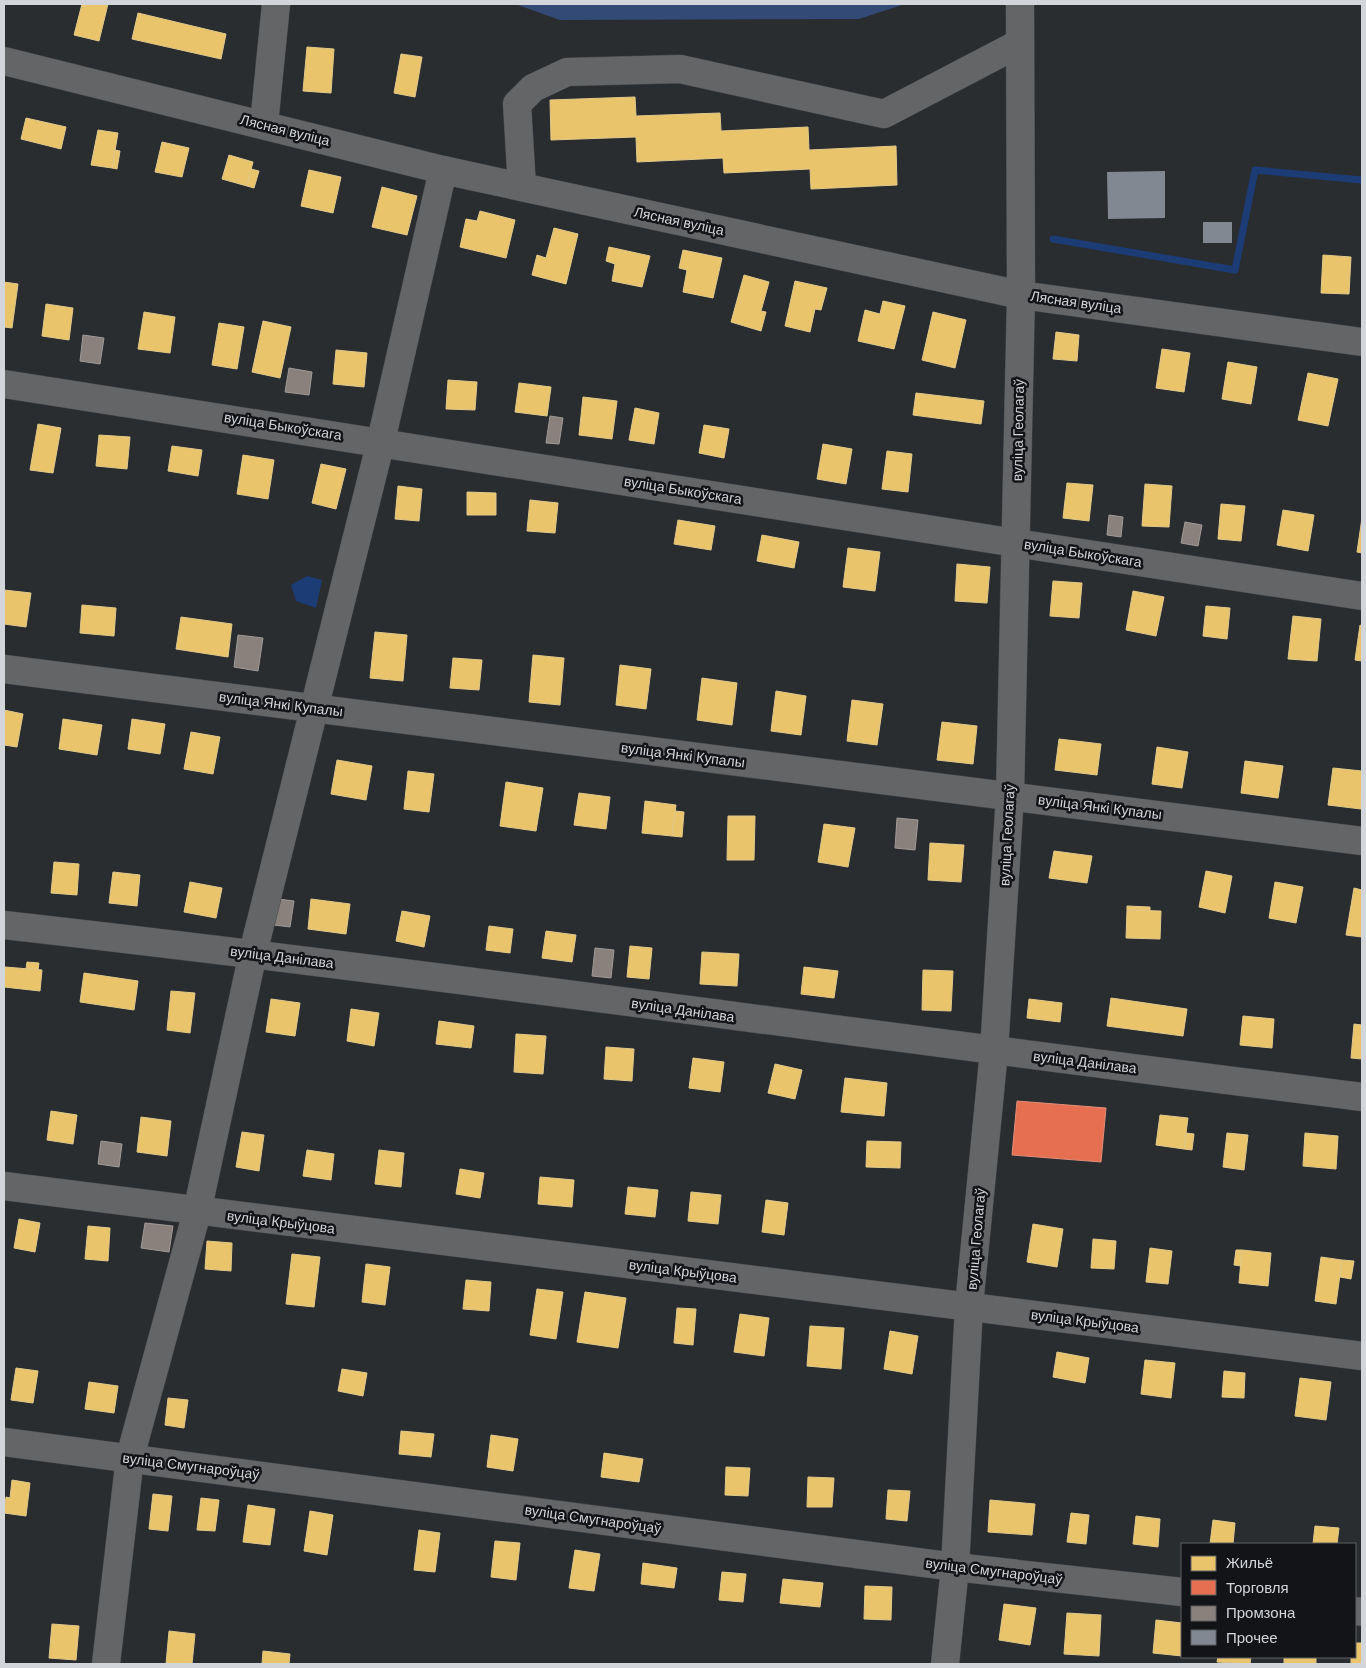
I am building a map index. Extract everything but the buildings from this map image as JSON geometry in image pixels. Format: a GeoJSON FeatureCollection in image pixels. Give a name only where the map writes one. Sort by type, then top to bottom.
{"type":"FeatureCollection","features":[{"type":"Feature","properties":{"kind":"street"},"geometry":{"type":"LineString","coordinates":[[264,124],[276,4]]}},
{"type":"Feature","properties":{"kind":"street","name":"вуліца Геолагаў"},"geometry":{"type":"LineString","coordinates":[[945,1664],[955,1567],[969,1306],[994,1051],[1010,795],[1021,294],[1020,4]]}},
{"type":"Feature","properties":{"kind":"street"},"geometry":{"type":"LineString","coordinates":[[522,187],[517,104],[533,88],[567,72],[680,69],[884,114],[1020,44]]}},
{"type":"Feature","properties":{"kind":"street","name":"Лясная вуліца"},"geometry":{"type":"LineString","coordinates":[[4,61],[264,124],[443,170],[1021,294],[1362,342]]}},
{"type":"Feature","properties":{"kind":"street"},"geometry":{"type":"LineString","coordinates":[[106,1664],[130,1458],[197,1212],[253,953],[380,441],[443,170]]}},
{"type":"Feature","properties":{"kind":"street","name":"вуліца Быкоўскага"},"geometry":{"type":"LineString","coordinates":[[4,384],[380,441],[1016,543],[1362,596]]}},
{"type":"Feature","properties":{"kind":"street","name":"вуліца Янкі Купалы"},"geometry":{"type":"LineString","coordinates":[[4,669],[1362,841]]}},
{"type":"Feature","properties":{"kind":"street","name":"вуліца Данілава"},"geometry":{"type":"LineString","coordinates":[[4,925],[253,953],[994,1051],[1362,1097]]}},
{"type":"Feature","properties":{"kind":"street","name":"вуліца Крыўцова"},"geometry":{"type":"LineString","coordinates":[[4,1186],[197,1212],[1362,1356]]}},
{"type":"Feature","properties":{"kind":"street","name":"вуліца Смугнароўцаў"},"geometry":{"type":"LineString","coordinates":[[4,1442],[955,1567],[1181,1592]]}},
{"type":"Feature","properties":{"kind":"shaded area"},"geometry":{"type":"Polygon","coordinates":[[[515,4],[905,4],[859,19],[560,20],[515,4]]]}},
{"type":"Feature","properties":{"kind":"shaded area"},"geometry":{"type":"Polygon","coordinates":[[[307,576],[322,580],[316,608],[296,601],[291,585],[307,576]]]}},
{"type":"Feature","properties":{"kind":"waterway"},"geometry":{"type":"LineString","coordinates":[[1053,239],[1235,270],[1255,170],[1362,180]]}}]}
